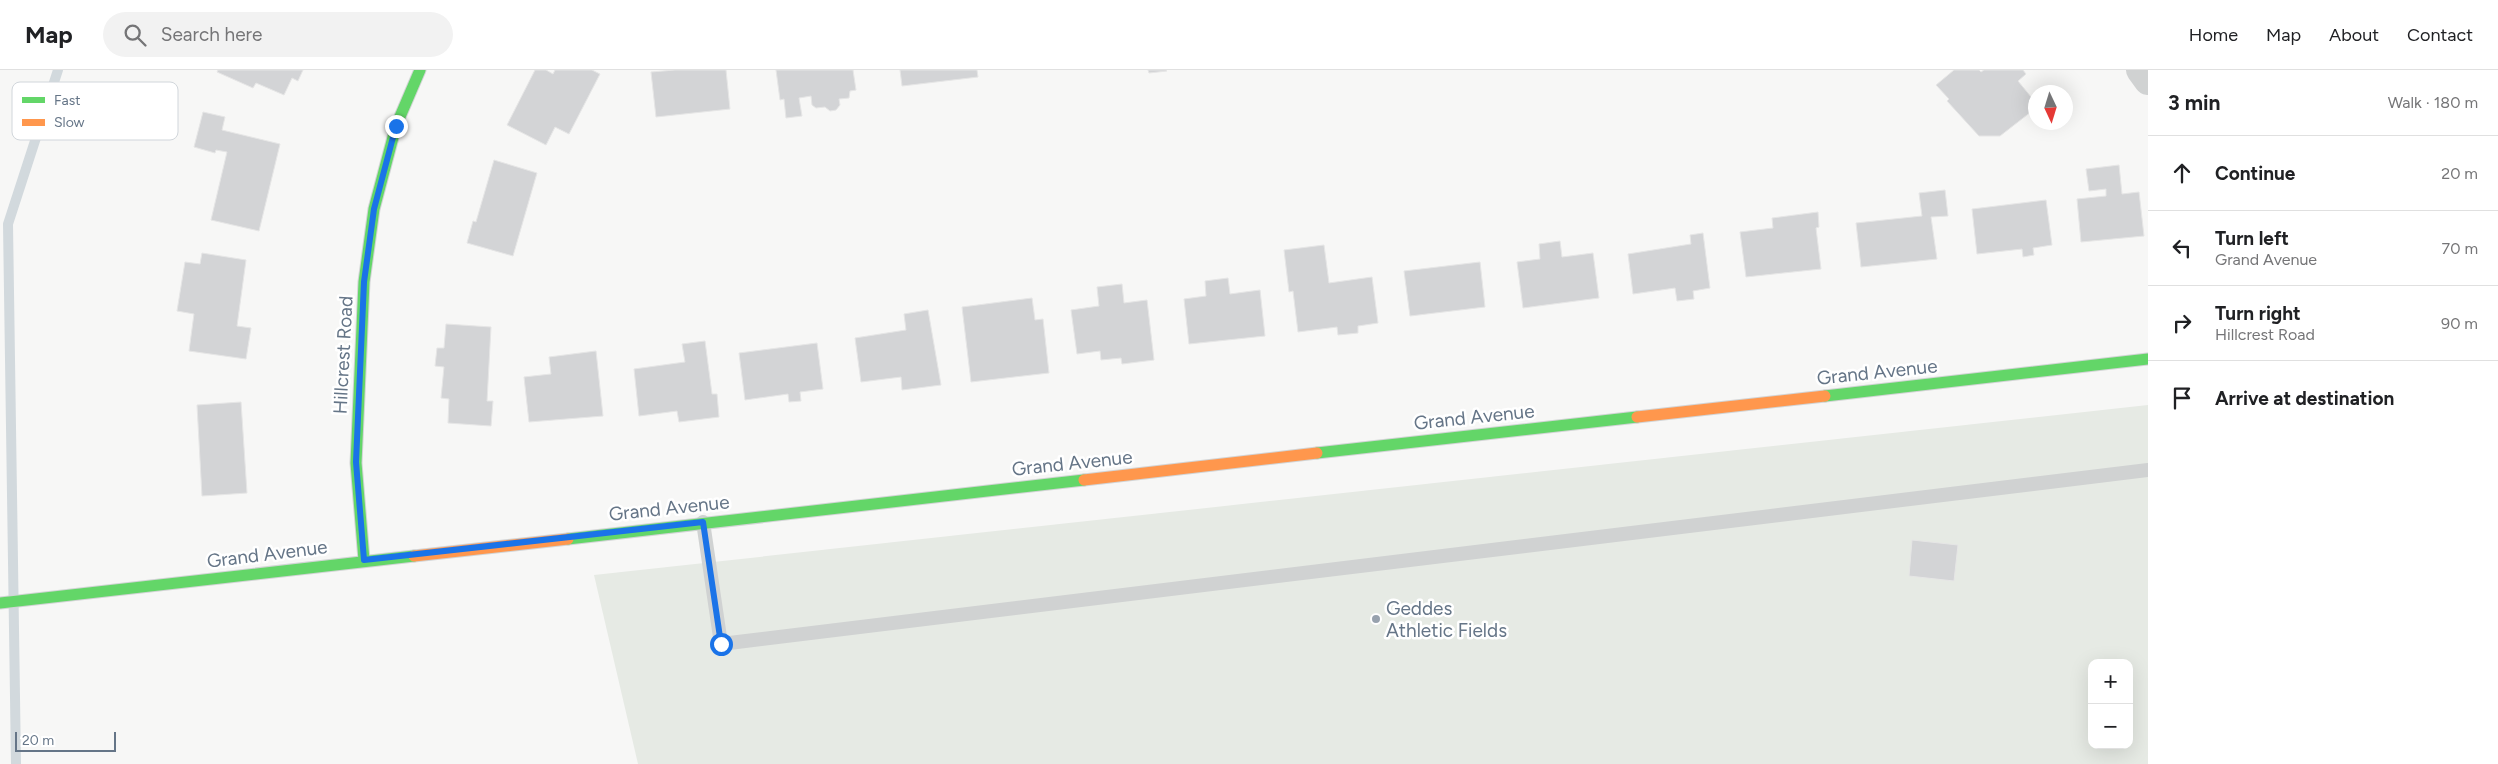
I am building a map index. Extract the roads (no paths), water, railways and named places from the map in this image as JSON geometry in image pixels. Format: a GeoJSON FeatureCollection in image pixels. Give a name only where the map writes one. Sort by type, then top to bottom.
{"type":"FeatureCollection","features":[{"type":"Feature","properties":{"kind":"street","name":"Hillcrest Road"},"geometry":{"type":"LineString","coordinates":[[364,560],[356,462],[364,282],[377,200],[396,126],[420,70]]}},
{"type":"Feature","properties":{"kind":"street"},"geometry":{"type":"LineString","coordinates":[[2140,70],[2148,81]]}},
{"type":"Feature","properties":{"kind":"street","name":"Grand Avenue"},"geometry":{"type":"LineString","coordinates":[[0,603],[364,560],[2148,359]]}},
{"type":"Feature","properties":{"kind":"lane"},"geometry":{"type":"LineString","coordinates":[[703,522],[721,644],[2148,470]]}},
{"type":"Feature","properties":{"kind":"waterway"},"geometry":{"type":"LineString","coordinates":[[54,82],[58,70]]}},
{"type":"Feature","properties":{"kind":"waterway"},"geometry":{"type":"LineString","coordinates":[[16,764],[8,224],[35,140]]}},
{"type":"Feature","properties":{"kind":"place","name":"Geddes Athletic Fields"},"geometry":{"type":"Point","coordinates":[1376,619]}}]}
